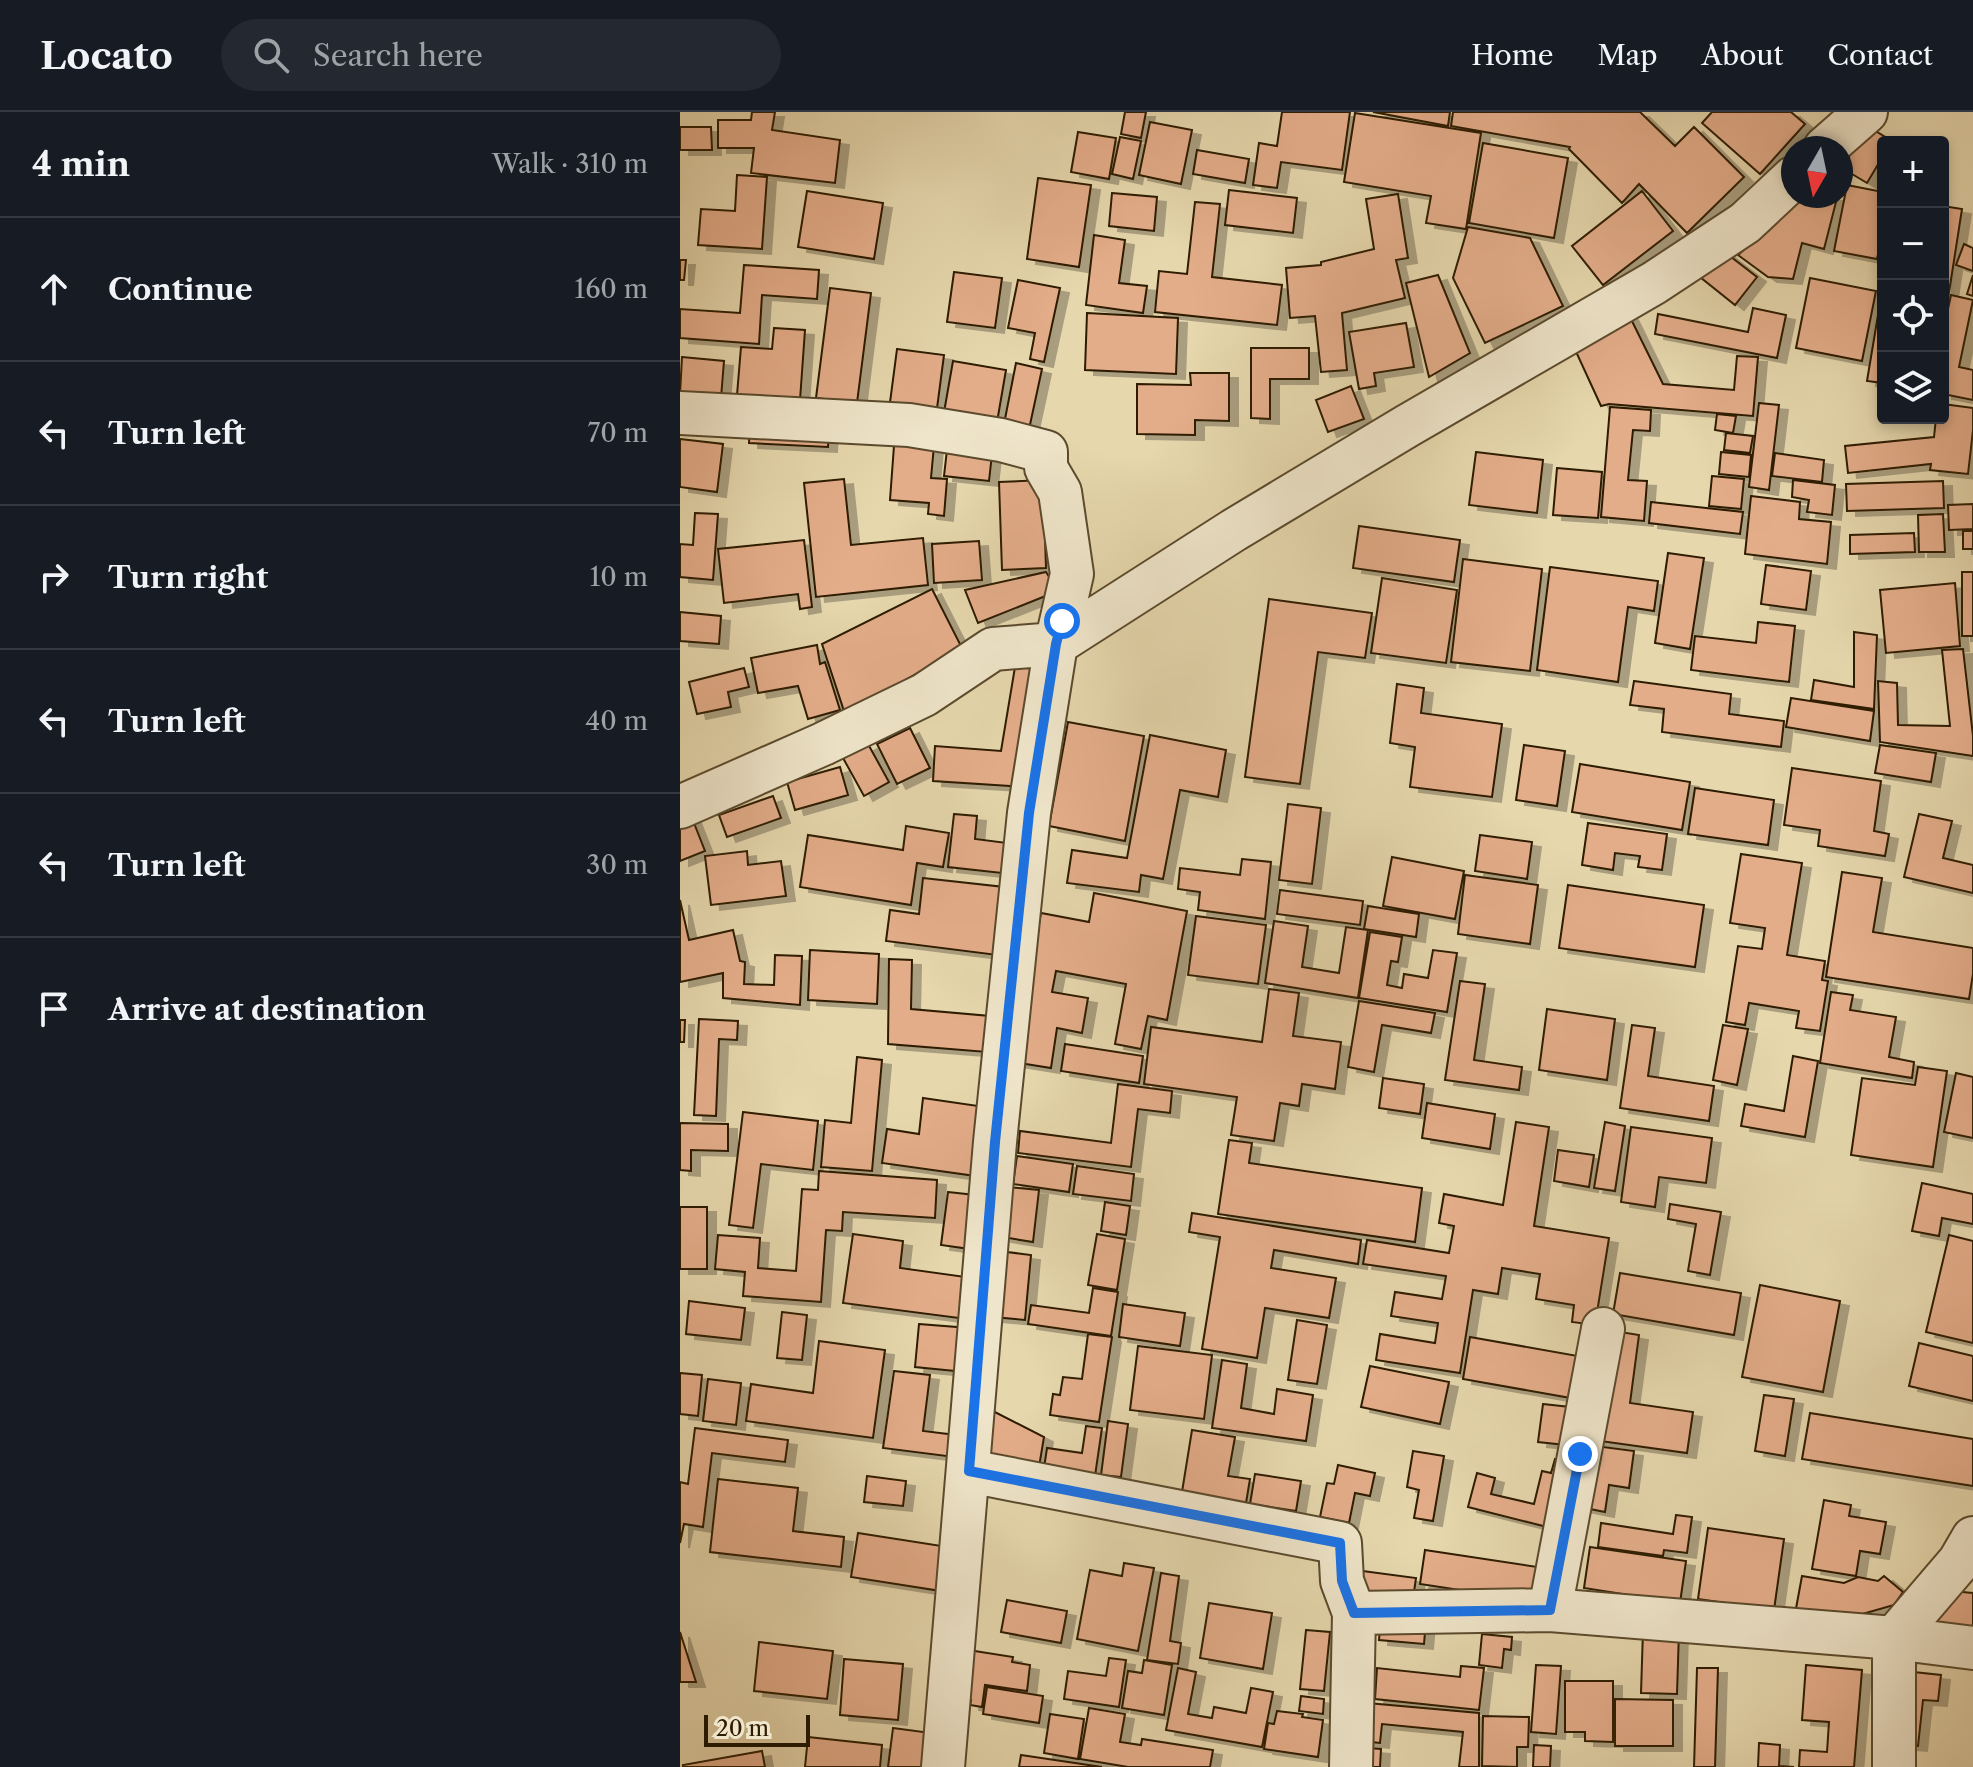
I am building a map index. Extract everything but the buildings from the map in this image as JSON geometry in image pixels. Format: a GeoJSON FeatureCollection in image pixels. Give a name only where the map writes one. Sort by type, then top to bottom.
{"type":"FeatureCollection","features":[{"type":"Feature","properties":{"kind":"street"},"geometry":{"type":"LineString","coordinates":[[680,807],[924,695],[993,649],[1056,644],[1247,522],[1654,283],[1745,223],[1781,189]]}},
{"type":"Feature","properties":{"kind":"street"},"geometry":{"type":"LineString","coordinates":[[680,413],[909,425],[1001,440],[1046,452],[1046,468],[1060,492],[1072,574],[1056,644],[1029,813],[995,1142],[943,1767]]}},
{"type":"Feature","properties":{"kind":"street"},"geometry":{"type":"LineString","coordinates":[[1550,1610],[1603,1329]]}},
{"type":"Feature","properties":{"kind":"street"},"geometry":{"type":"LineString","coordinates":[[969,1471],[1340,1543],[1342,1581],[1354,1613],[1351,1767]]}},
{"type":"Feature","properties":{"kind":"street"},"geometry":{"type":"LineString","coordinates":[[1894,1767],[1894,1638],[1959,1562],[1973,1538]]}},
{"type":"Feature","properties":{"kind":"street"},"geometry":{"type":"LineString","coordinates":[[1354,1613],[1550,1610],[1894,1638],[1973,1648]]}},
{"type":"Feature","properties":{"kind":"route"},"geometry":{"type":"LineString","coordinates":[[1062,621],[1029,813],[995,1142],[969,1471],[1340,1543],[1342,1581],[1354,1613],[1550,1610],[1580,1454]]}}]}
